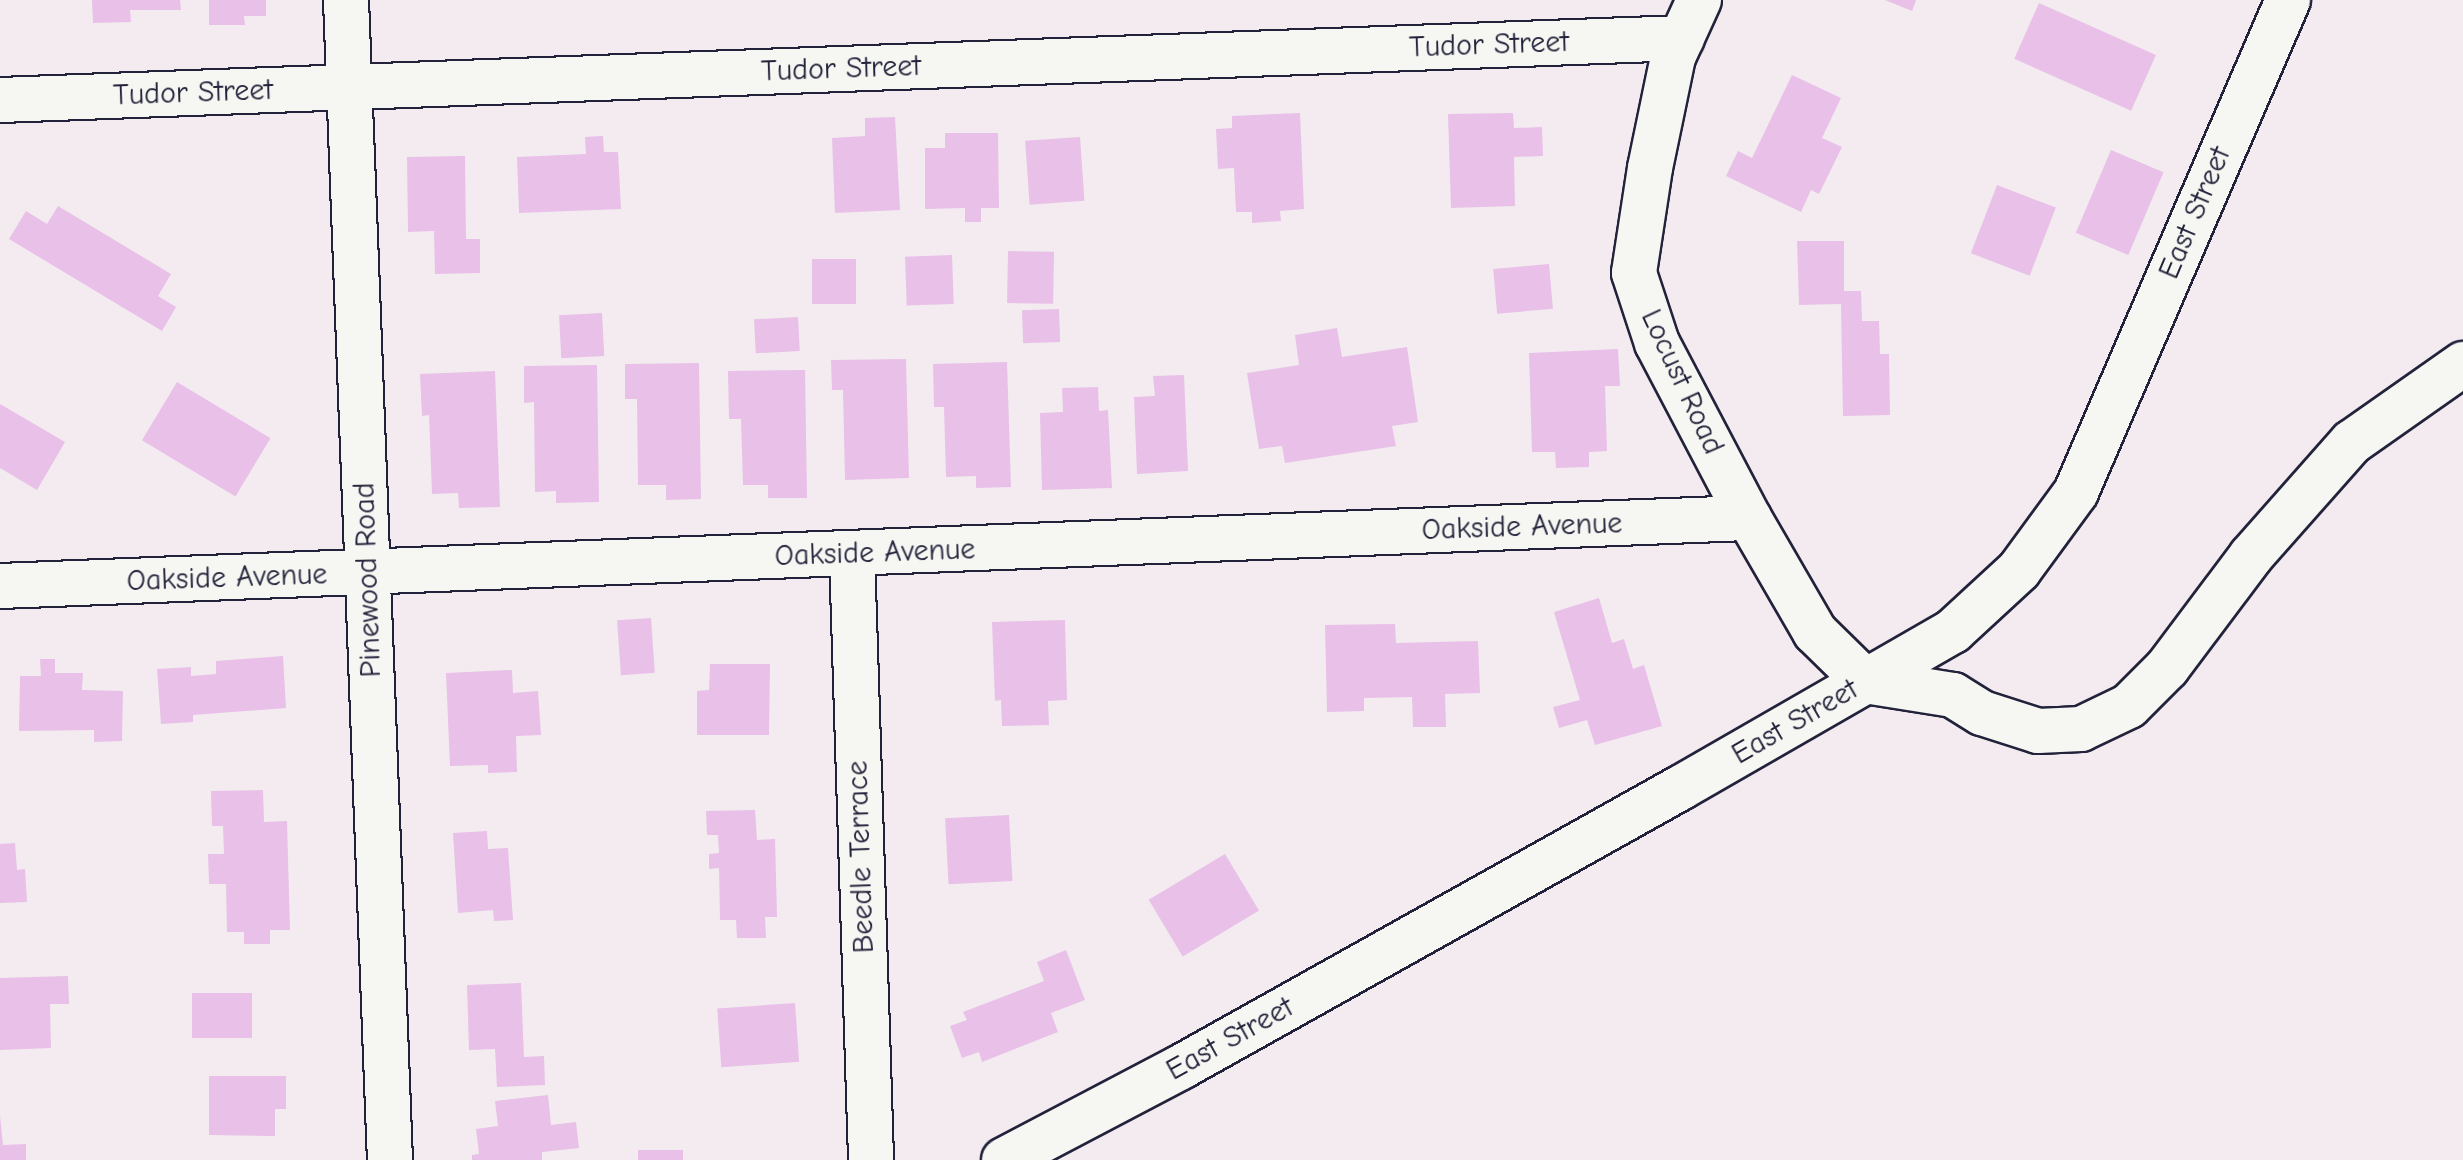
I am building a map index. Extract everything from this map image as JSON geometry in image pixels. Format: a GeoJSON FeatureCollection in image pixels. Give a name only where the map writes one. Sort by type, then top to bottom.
{"type":"FeatureCollection","features":[{"type":"Feature","properties":{"kind":"street","name":"Pinewood Road"},"geometry":{"type":"LineString","coordinates":[[346,0],[390,1160]]}},
{"type":"Feature","properties":{"kind":"street","name":"East Street"},"geometry":{"type":"LineString","coordinates":[[1004,1160],[1236,1036],[1953,631],[2019,570],[2076,492],[2288,0]]}},
{"type":"Feature","properties":{"kind":"street","name":"Tudor Street"},"geometry":{"type":"LineString","coordinates":[[0,100],[349,87],[1690,19]]}},
{"type":"Feature","properties":{"kind":"street","name":"Locust Road"},"geometry":{"type":"LineString","coordinates":[[1690,19],[1673,57],[1650,168],[1634,273],[1657,343],[1749,518],[1815,632],[1865,681]]}},
{"type":"Feature","properties":{"kind":"street"},"geometry":{"type":"LineString","coordinates":[[1865,681],[1953,695],[1982,713],[2038,731],[2081,729],[2129,706],[2167,668],[2251,556],[2352,442],[2463,364]]}},
{"type":"Feature","properties":{"kind":"street","name":"Oakside Avenue"},"geometry":{"type":"LineString","coordinates":[[0,586],[1749,518]]}},
{"type":"Feature","properties":{"kind":"street","name":"Beedle Terrace"},"geometry":{"type":"LineString","coordinates":[[852,554],[871,1160]]}},
{"type":"Feature","properties":{"kind":"building"},"geometry":{"type":"Polygon","coordinates":[[[92,0],[180,0],[181,10],[130,10],[131,22],[93,23],[92,0]]]}},
{"type":"Feature","properties":{"kind":"building"},"geometry":{"type":"Polygon","coordinates":[[[209,0],[266,0],[266,16],[244,16],[245,25],[209,25],[209,0]]]}},
{"type":"Feature","properties":{"kind":"building"},"geometry":{"type":"Polygon","coordinates":[[[1885,0],[1916,0],[1912,11],[1885,0]]]}},
{"type":"Feature","properties":{"kind":"building"},"geometry":{"type":"Polygon","coordinates":[[[2039,3],[2156,55],[2131,111],[2014,59],[2039,3]]]}},
{"type":"Feature","properties":{"kind":"building"},"geometry":{"type":"Polygon","coordinates":[[[1792,75],[1841,98],[1822,138],[1842,147],[1819,194],[1811,190],[1801,212],[1726,176],[1738,151],[1752,158],[1792,75]]]}},
{"type":"Feature","properties":{"kind":"building"},"geometry":{"type":"Polygon","coordinates":[[[1300,113],[1304,209],[1280,211],[1281,221],[1252,223],[1252,212],[1236,212],[1234,168],[1218,169],[1216,129],[1232,128],[1232,116],[1300,113]]]}},
{"type":"Feature","properties":{"kind":"building"},"geometry":{"type":"Polygon","coordinates":[[[1513,113],[1514,128],[1542,127],[1543,156],[1514,157],[1515,206],[1451,208],[1448,114],[1513,113]]]}},
{"type":"Feature","properties":{"kind":"building"},"geometry":{"type":"Polygon","coordinates":[[[895,117],[900,210],[835,213],[832,138],[865,136],[865,118],[895,117]]]}},
{"type":"Feature","properties":{"kind":"building"},"geometry":{"type":"Polygon","coordinates":[[[945,133],[998,133],[999,208],[981,208],[981,222],[965,222],[965,208],[925,209],[925,148],[945,148],[945,133]]]}},
{"type":"Feature","properties":{"kind":"building"},"geometry":{"type":"Polygon","coordinates":[[[603,136],[604,152],[618,152],[621,209],[519,213],[517,157],[586,154],[585,137],[603,136]]]}},
{"type":"Feature","properties":{"kind":"building"},"geometry":{"type":"Polygon","coordinates":[[[1080,137],[1084,201],[1030,205],[1025,141],[1080,137]]]}},
{"type":"Feature","properties":{"kind":"building"},"geometry":{"type":"Polygon","coordinates":[[[2111,150],[2163,172],[2128,255],[2076,233],[2111,150]]]}},
{"type":"Feature","properties":{"kind":"building"},"geometry":{"type":"Polygon","coordinates":[[[465,156],[466,239],[480,239],[480,273],[435,274],[434,231],[408,232],[407,157],[465,156]]]}},
{"type":"Feature","properties":{"kind":"building"},"geometry":{"type":"Polygon","coordinates":[[[1997,185],[2056,208],[2030,276],[1971,253],[1997,185]]]}},
{"type":"Feature","properties":{"kind":"building"},"geometry":{"type":"Polygon","coordinates":[[[58,206],[171,274],[158,296],[176,307],[162,331],[9,239],[26,211],[47,224],[58,206]]]}},
{"type":"Feature","properties":{"kind":"building"},"geometry":{"type":"Polygon","coordinates":[[[1797,241],[1844,241],[1844,291],[1861,291],[1862,321],[1879,321],[1880,354],[1889,354],[1890,415],[1843,416],[1841,304],[1799,305],[1797,241]]]}},
{"type":"Feature","properties":{"kind":"building"},"geometry":{"type":"Polygon","coordinates":[[[1008,251],[1054,252],[1053,304],[1007,303],[1008,251]]]}},
{"type":"Feature","properties":{"kind":"building"},"geometry":{"type":"Polygon","coordinates":[[[952,255],[954,304],[907,306],[905,257],[952,255]]]}},
{"type":"Feature","properties":{"kind":"building"},"geometry":{"type":"Polygon","coordinates":[[[812,259],[856,259],[856,304],[812,304],[812,259]]]}},
{"type":"Feature","properties":{"kind":"building"},"geometry":{"type":"Polygon","coordinates":[[[1549,264],[1553,309],[1497,314],[1493,269],[1549,264]]]}},
{"type":"Feature","properties":{"kind":"building"},"geometry":{"type":"Polygon","coordinates":[[[1059,309],[1060,342],[1023,343],[1022,310],[1059,309]]]}},
{"type":"Feature","properties":{"kind":"building"},"geometry":{"type":"Polygon","coordinates":[[[602,313],[604,356],[561,358],[559,315],[602,313]]]}},
{"type":"Feature","properties":{"kind":"building"},"geometry":{"type":"Polygon","coordinates":[[[798,317],[800,351],[756,353],[754,319],[798,317]]]}},
{"type":"Feature","properties":{"kind":"building"},"geometry":{"type":"Polygon","coordinates":[[[1337,328],[1342,357],[1407,347],[1418,422],[1392,426],[1396,446],[1285,463],[1282,446],[1259,449],[1247,373],[1299,365],[1295,335],[1337,328]]]}},
{"type":"Feature","properties":{"kind":"building"},"geometry":{"type":"Polygon","coordinates":[[[1618,349],[1620,386],[1605,386],[1607,451],[1589,452],[1589,467],[1556,468],[1555,452],[1532,452],[1529,353],[1618,349]]]}},
{"type":"Feature","properties":{"kind":"building"},"geometry":{"type":"Polygon","coordinates":[[[906,359],[909,478],[845,480],[843,390],[832,390],[831,360],[906,359]]]}},
{"type":"Feature","properties":{"kind":"building"},"geometry":{"type":"Polygon","coordinates":[[[1007,362],[1011,487],[976,488],[976,476],[946,477],[944,407],[934,407],[933,364],[1007,362]]]}},
{"type":"Feature","properties":{"kind":"building"},"geometry":{"type":"Polygon","coordinates":[[[699,363],[701,499],[666,500],[666,485],[638,485],[637,399],[625,399],[625,364],[699,363]]]}},
{"type":"Feature","properties":{"kind":"building"},"geometry":{"type":"Polygon","coordinates":[[[597,365],[599,502],[556,503],[556,491],[535,492],[534,402],[524,403],[524,366],[597,365]]]}},
{"type":"Feature","properties":{"kind":"building"},"geometry":{"type":"Polygon","coordinates":[[[805,370],[807,498],[768,498],[768,485],[743,485],[741,419],[729,419],[728,371],[805,370]]]}},
{"type":"Feature","properties":{"kind":"building"},"geometry":{"type":"Polygon","coordinates":[[[495,371],[500,507],[459,508],[458,493],[432,494],[429,415],[422,416],[420,374],[495,371]]]}},
{"type":"Feature","properties":{"kind":"building"},"geometry":{"type":"Polygon","coordinates":[[[1184,375],[1188,471],[1137,474],[1134,397],[1155,396],[1153,376],[1184,375]]]}},
{"type":"Feature","properties":{"kind":"building"},"geometry":{"type":"Polygon","coordinates":[[[177,382],[270,438],[235,496],[142,440],[177,382]]]}},
{"type":"Feature","properties":{"kind":"building"},"geometry":{"type":"Polygon","coordinates":[[[1098,387],[1099,411],[1108,410],[1112,488],[1042,490],[1040,413],[1063,412],[1062,388],[1098,387]]]}},
{"type":"Feature","properties":{"kind":"building"},"geometry":{"type":"Polygon","coordinates":[[[0,404],[65,442],[37,490],[0,468],[0,404]]]}},
{"type":"Feature","properties":{"kind":"building"},"geometry":{"type":"Polygon","coordinates":[[[1599,598],[1612,643],[1624,639],[1633,669],[1644,665],[1662,726],[1595,745],[1587,720],[1559,728],[1553,707],[1580,700],[1554,612],[1599,598]]]}},
{"type":"Feature","properties":{"kind":"building"},"geometry":{"type":"Polygon","coordinates":[[[651,618],[655,673],[621,675],[617,620],[651,618]]]}},
{"type":"Feature","properties":{"kind":"building"},"geometry":{"type":"Polygon","coordinates":[[[1065,620],[1067,700],[1048,701],[1049,725],[1002,726],[1001,700],[995,701],[992,622],[1065,620]]]}},
{"type":"Feature","properties":{"kind":"building"},"geometry":{"type":"Polygon","coordinates":[[[1395,624],[1396,643],[1478,641],[1480,693],[1445,694],[1446,727],[1413,727],[1412,697],[1364,698],[1364,711],[1327,712],[1325,625],[1395,624]]]}},
{"type":"Feature","properties":{"kind":"building"},"geometry":{"type":"Polygon","coordinates":[[[283,656],[286,708],[193,715],[193,722],[161,724],[157,669],[191,667],[191,676],[216,674],[216,661],[283,656]]]}},
{"type":"Feature","properties":{"kind":"building"},"geometry":{"type":"Polygon","coordinates":[[[40,659],[55,659],[55,673],[83,673],[82,690],[123,691],[122,741],[94,742],[94,730],[19,731],[20,676],[41,676],[40,659]]]}},
{"type":"Feature","properties":{"kind":"building"},"geometry":{"type":"Polygon","coordinates":[[[710,664],[770,664],[769,735],[697,735],[697,691],[709,690],[710,664]]]}},
{"type":"Feature","properties":{"kind":"building"},"geometry":{"type":"Polygon","coordinates":[[[512,670],[513,693],[538,691],[541,735],[516,736],[517,772],[488,773],[488,765],[450,766],[446,673],[512,670]]]}},
{"type":"Feature","properties":{"kind":"building"},"geometry":{"type":"Polygon","coordinates":[[[263,790],[264,822],[287,821],[290,930],[270,930],[270,944],[244,944],[244,932],[227,932],[226,884],[209,884],[208,854],[224,854],[223,826],[212,826],[211,791],[263,790]]]}},
{"type":"Feature","properties":{"kind":"building"},"geometry":{"type":"Polygon","coordinates":[[[755,810],[757,840],[775,839],[777,917],[765,917],[766,938],[737,938],[736,920],[720,920],[719,868],[709,869],[709,854],[719,853],[718,835],[707,835],[706,811],[755,810]]]}},
{"type":"Feature","properties":{"kind":"building"},"geometry":{"type":"Polygon","coordinates":[[[1009,815],[1012,881],[949,884],[945,818],[1009,815]]]}},
{"type":"Feature","properties":{"kind":"building"},"geometry":{"type":"Polygon","coordinates":[[[487,831],[488,849],[508,848],[513,920],[494,921],[493,910],[458,913],[453,833],[487,831]]]}},
{"type":"Feature","properties":{"kind":"building"},"geometry":{"type":"Polygon","coordinates":[[[15,843],[17,870],[25,869],[27,902],[0,903],[0,844],[15,843]]]}},
{"type":"Feature","properties":{"kind":"building"},"geometry":{"type":"Polygon","coordinates":[[[1225,854],[1259,911],[1183,956],[1149,900],[1225,854]]]}},
{"type":"Feature","properties":{"kind":"building"},"geometry":{"type":"Polygon","coordinates":[[[1066,950],[1085,1000],[1051,1013],[1058,1032],[982,1062],[979,1052],[962,1058],[950,1026],[967,1020],[963,1012],[1044,981],[1037,962],[1066,950]]]}},
{"type":"Feature","properties":{"kind":"building"},"geometry":{"type":"Polygon","coordinates":[[[68,976],[69,1004],[50,1004],[51,1048],[0,1050],[0,978],[68,976]]]}},
{"type":"Feature","properties":{"kind":"building"},"geometry":{"type":"Polygon","coordinates":[[[521,983],[524,1057],[544,1056],[545,1085],[497,1087],[495,1049],[469,1050],[467,985],[521,983]]]}},
{"type":"Feature","properties":{"kind":"building"},"geometry":{"type":"Polygon","coordinates":[[[192,993],[252,993],[252,1038],[192,1038],[192,993]]]}},
{"type":"Feature","properties":{"kind":"building"},"geometry":{"type":"Polygon","coordinates":[[[795,1003],[799,1062],[721,1067],[717,1008],[795,1003]]]}},
{"type":"Feature","properties":{"kind":"building"},"geometry":{"type":"Polygon","coordinates":[[[209,1076],[286,1076],[286,1109],[275,1109],[275,1136],[209,1135],[209,1076]]]}},
{"type":"Feature","properties":{"kind":"building"},"geometry":{"type":"Polygon","coordinates":[[[548,1095],[551,1125],[576,1122],[579,1148],[542,1152],[542,1160],[472,1160],[472,1155],[479,1154],[476,1129],[498,1126],[495,1101],[548,1095]]]}},
{"type":"Feature","properties":{"kind":"building"},"geometry":{"type":"Polygon","coordinates":[[[0,1116],[3,1145],[26,1144],[26,1160],[0,1160],[0,1116]]]}},
{"type":"Feature","properties":{"kind":"building"},"geometry":{"type":"Polygon","coordinates":[[[638,1150],[683,1150],[683,1160],[638,1160],[638,1150]]]}}]}
